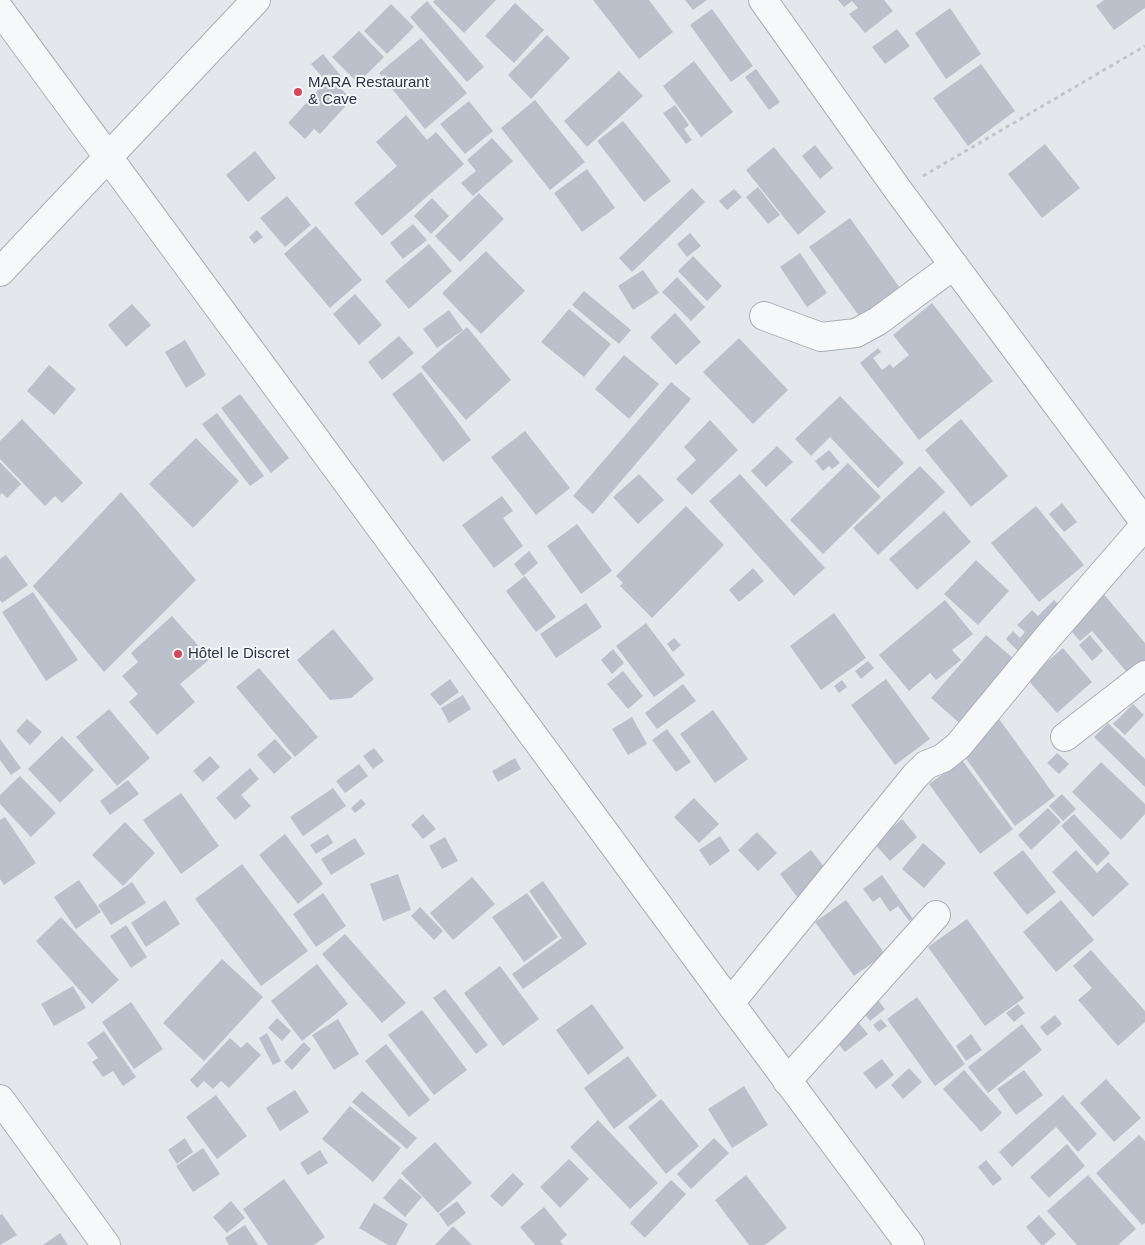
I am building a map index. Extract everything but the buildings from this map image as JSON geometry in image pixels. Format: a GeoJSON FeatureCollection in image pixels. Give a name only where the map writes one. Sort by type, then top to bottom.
{"type":"FeatureCollection","features":[{"type":"Feature","properties":{"kind":"street"},"geometry":{"type":"LineString","coordinates":[[0,272],[256,0]]}},
{"type":"Feature","properties":{"kind":"street"},"geometry":{"type":"LineString","coordinates":[[730,1003],[915,776],[926,765],[943,758],[958,746],[1145,524],[898,190],[763,0]]}},
{"type":"Feature","properties":{"kind":"street"},"geometry":{"type":"LineString","coordinates":[[0,10],[910,1245]]}},
{"type":"Feature","properties":{"kind":"street"},"geometry":{"type":"LineString","coordinates":[[764,316],[821,337],[856,333],[878,321],[954,265]]}},
{"type":"Feature","properties":{"kind":"street"},"geometry":{"type":"LineString","coordinates":[[1065,737],[1145,675]]}},
{"type":"Feature","properties":{"kind":"street"},"geometry":{"type":"LineString","coordinates":[[788,1081],[936,915]]}},
{"type":"Feature","properties":{"kind":"street"},"geometry":{"type":"LineString","coordinates":[[0,1099],[106,1245]]}},
{"type":"Feature","properties":{"kind":"path"},"geometry":{"type":"LineString","coordinates":[[898,190],[1145,46]]}},
{"type":"Feature","properties":{"kind":"place","name":"MARA Restaurant & Cave"},"geometry":{"type":"Point","coordinates":[298,92]}},
{"type":"Feature","properties":{"kind":"place","name":"Hôtel le Discret"},"geometry":{"type":"Point","coordinates":[178,654]}}]}
